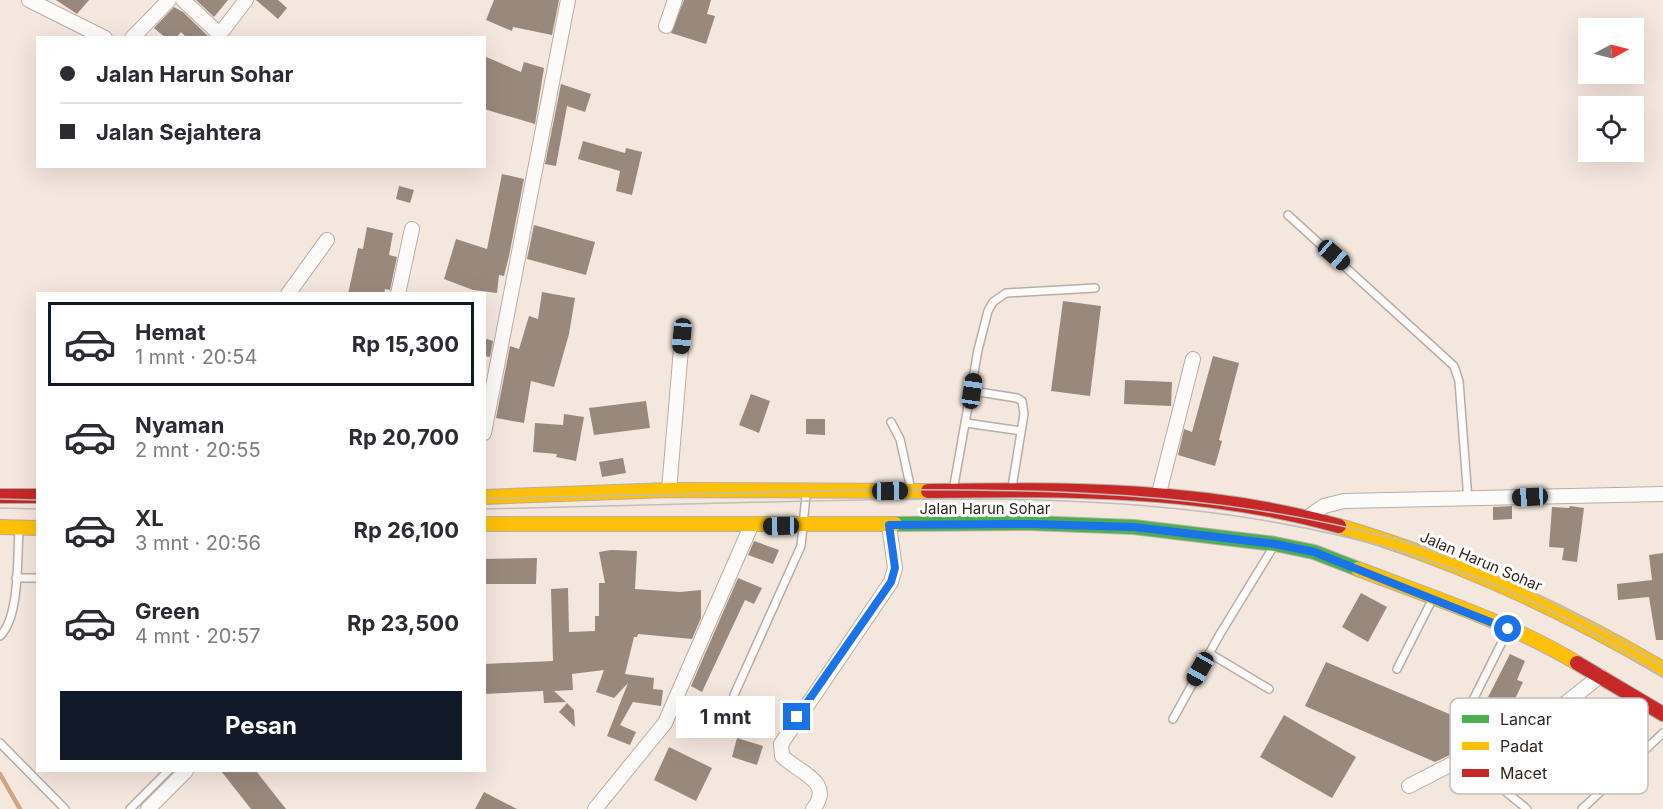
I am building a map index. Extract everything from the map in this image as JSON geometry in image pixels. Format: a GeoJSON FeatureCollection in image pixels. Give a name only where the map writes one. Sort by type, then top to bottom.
{"type":"FeatureCollection","features":[{"type":"Feature","properties":{"kind":"highway","name":"Jalan Harun Sohar"},"geometry":{"type":"LineString","coordinates":[[486,497],[669,490],[806,492],[1061,489],[1159,494],[1308,517],[1392,541],[1467,570],[1594,628],[1663,669]]}},
{"type":"Feature","properties":{"kind":"highway"},"geometry":{"type":"LineString","coordinates":[[0,496],[36,496]]}},
{"type":"Feature","properties":{"kind":"highway","name":"Jalan Harun Sohar"},"geometry":{"type":"LineString","coordinates":[[486,524],[751,526],[1031,524],[1134,527],[1275,544],[1314,552],[1508,629],[1559,652],[1636,698]]}},
{"type":"Feature","properties":{"kind":"highway"},"geometry":{"type":"LineString","coordinates":[[0,527],[36,528]]}},
{"type":"Feature","properties":{"kind":"highway","name":"Jalan Harun Sohar"},"geometry":{"type":"LineString","coordinates":[[1648,705],[1663,714]]}},
{"type":"Feature","properties":{"kind":"street"},"geometry":{"type":"LineString","coordinates":[[30,0],[101,36]]}},
{"type":"Feature","properties":{"kind":"street"},"geometry":{"type":"LineString","coordinates":[[134,36],[169,0]]}},
{"type":"Feature","properties":{"kind":"street"},"geometry":{"type":"LineString","coordinates":[[183,0],[216,31],[223,30],[246,0]]}},
{"type":"Feature","properties":{"kind":"street"},"geometry":{"type":"LineString","coordinates":[[486,423],[568,0]]}},
{"type":"Feature","properties":{"kind":"street"},"geometry":{"type":"LineString","coordinates":[[666,26],[675,0]]}},
{"type":"Feature","properties":{"kind":"street"},"geometry":{"type":"LineString","coordinates":[[398,292],[412,229]]}},
{"type":"Feature","properties":{"kind":"street"},"geometry":{"type":"LineString","coordinates":[[289,292],[327,240]]}},
{"type":"Feature","properties":{"kind":"street"},"geometry":{"type":"LineString","coordinates":[[669,490],[682,336]]}},
{"type":"Feature","properties":{"kind":"street"},"geometry":{"type":"LineString","coordinates":[[1159,494],[1193,359]]}},
{"type":"Feature","properties":{"kind":"street"},"geometry":{"type":"LineString","coordinates":[[1308,517],[1324,506],[1344,501],[1663,494]]}},
{"type":"Feature","properties":{"kind":"street"},"geometry":{"type":"LineString","coordinates":[[813,809],[820,800],[822,792],[819,784],[782,756],[781,744],[891,582],[895,568],[889,525]]}},
{"type":"Feature","properties":{"kind":"street"},"geometry":{"type":"LineString","coordinates":[[603,807],[665,723],[751,526]]}},
{"type":"Feature","properties":{"kind":"street"},"geometry":{"type":"LineString","coordinates":[[1572,698],[1600,676]]}},
{"type":"Feature","properties":{"kind":"street"},"geometry":{"type":"LineString","coordinates":[[1409,786],[1450,765]]}},
{"type":"Feature","properties":{"kind":"street"},"geometry":{"type":"LineString","coordinates":[[148,809],[185,772]]}},
{"type":"Feature","properties":{"kind":"lane"},"geometry":{"type":"LineString","coordinates":[[1288,215],[1454,366],[1459,381],[1468,500]]}},
{"type":"Feature","properties":{"kind":"lane"},"geometry":{"type":"LineString","coordinates":[[953,490],[978,350],[988,311],[1000,296],[1095,288]]}},
{"type":"Feature","properties":{"kind":"lane"},"geometry":{"type":"LineString","coordinates":[[972,391],[1017,398],[1022,401],[1024,408],[1011,489]]}},
{"type":"Feature","properties":{"kind":"lane"},"geometry":{"type":"LineString","coordinates":[[891,422],[900,439],[911,491]]}},
{"type":"Feature","properties":{"kind":"lane"},"geometry":{"type":"LineString","coordinates":[[966,423],[1021,431]]}},
{"type":"Feature","properties":{"kind":"lane"},"geometry":{"type":"LineString","coordinates":[[734,695],[801,546],[806,492]]}},
{"type":"Feature","properties":{"kind":"lane"},"geometry":{"type":"LineString","coordinates":[[0,636],[8,626],[16,578],[20,527]]}},
{"type":"Feature","properties":{"kind":"lane"},"geometry":{"type":"LineString","coordinates":[[1173,719],[1209,653],[1275,544]]}},
{"type":"Feature","properties":{"kind":"lane"},"geometry":{"type":"LineString","coordinates":[[16,578],[36,578]]}},
{"type":"Feature","properties":{"kind":"lane"},"geometry":{"type":"LineString","coordinates":[[1397,669],[1433,598]]}},
{"type":"Feature","properties":{"kind":"lane"},"geometry":{"type":"LineString","coordinates":[[1474,698],[1508,629]]}},
{"type":"Feature","properties":{"kind":"lane"},"geometry":{"type":"LineString","coordinates":[[1209,653],[1269,689]]}},
{"type":"Feature","properties":{"kind":"lane"},"geometry":{"type":"LineString","coordinates":[[1648,747],[1663,733]]}},
{"type":"Feature","properties":{"kind":"lane"},"geometry":{"type":"LineString","coordinates":[[0,743],[65,809]]}},
{"type":"Feature","properties":{"kind":"lane"},"geometry":{"type":"LineString","coordinates":[[130,809],[167,772]]}},
{"type":"Feature","properties":{"kind":"lane"},"geometry":{"type":"LineString","coordinates":[[1509,794],[1527,809]]}},
{"type":"Feature","properties":{"kind":"lane"},"geometry":{"type":"LineString","coordinates":[[1582,809],[1598,794]]}},
{"type":"Feature","properties":{"kind":"building"},"geometry":{"type":"Polygon","coordinates":[[[56,0],[89,0],[77,14],[56,0]]]}},
{"type":"Feature","properties":{"kind":"building"},"geometry":{"type":"Polygon","coordinates":[[[196,0],[228,0],[214,17],[196,0]]]}},
{"type":"Feature","properties":{"kind":"building"},"geometry":{"type":"Polygon","coordinates":[[[256,0],[278,0],[287,8],[278,19],[256,0]]]}},
{"type":"Feature","properties":{"kind":"building"},"geometry":{"type":"Polygon","coordinates":[[[494,0],[559,0],[552,35],[513,27],[512,31],[486,20],[494,0]]]}},
{"type":"Feature","properties":{"kind":"building"},"geometry":{"type":"Polygon","coordinates":[[[684,0],[711,0],[707,14],[715,16],[706,44],[671,33],[684,0]]]}},
{"type":"Feature","properties":{"kind":"building"},"geometry":{"type":"Polygon","coordinates":[[[174,7],[183,12],[208,36],[185,36],[181,32],[178,36],[164,36],[154,28],[174,7]]]}},
{"type":"Feature","properties":{"kind":"building"},"geometry":{"type":"Polygon","coordinates":[[[486,57],[521,72],[524,62],[544,68],[535,124],[486,110],[486,57]]]}},
{"type":"Feature","properties":{"kind":"building"},"geometry":{"type":"Polygon","coordinates":[[[561,84],[591,94],[585,112],[567,106],[556,166],[545,164],[561,84]]]}},
{"type":"Feature","properties":{"kind":"building"},"geometry":{"type":"Polygon","coordinates":[[[583,141],[625,153],[626,148],[642,152],[632,195],[616,191],[620,171],[578,159],[583,141]]]}},
{"type":"Feature","properties":{"kind":"building"},"geometry":{"type":"Polygon","coordinates":[[[502,174],[524,179],[509,256],[504,276],[499,275],[497,293],[473,290],[444,279],[456,239],[487,249],[502,174]]]}},
{"type":"Feature","properties":{"kind":"building"},"geometry":{"type":"Polygon","coordinates":[[[399,186],[414,190],[410,203],[396,199],[399,186]]]}},
{"type":"Feature","properties":{"kind":"building"},"geometry":{"type":"Polygon","coordinates":[[[534,225],[595,242],[586,275],[527,259],[534,225]]]}},
{"type":"Feature","properties":{"kind":"building"},"geometry":{"type":"Polygon","coordinates":[[[367,227],[393,233],[389,255],[397,257],[390,290],[348,292],[358,248],[363,249],[367,227]]]}},
{"type":"Feature","properties":{"kind":"building"},"geometry":{"type":"Polygon","coordinates":[[[542,292],[575,298],[569,334],[554,387],[531,381],[524,423],[496,418],[510,346],[519,349],[529,316],[538,319],[542,292]]]}},
{"type":"Feature","properties":{"kind":"building"},"geometry":{"type":"Polygon","coordinates":[[[1063,301],[1101,306],[1090,396],[1051,391],[1063,301]]]}},
{"type":"Feature","properties":{"kind":"building"},"geometry":{"type":"Polygon","coordinates":[[[486,339],[493,341],[490,357],[486,356],[486,339]]]}},
{"type":"Feature","properties":{"kind":"building"},"geometry":{"type":"Polygon","coordinates":[[[1213,356],[1239,363],[1219,440],[1222,441],[1215,466],[1178,455],[1184,429],[1192,432],[1213,356]]]}},
{"type":"Feature","properties":{"kind":"building"},"geometry":{"type":"Polygon","coordinates":[[[1125,380],[1172,382],[1171,406],[1124,404],[1125,380]]]}},
{"type":"Feature","properties":{"kind":"building"},"geometry":{"type":"Polygon","coordinates":[[[751,394],[770,401],[759,433],[739,425],[751,394]]]}},
{"type":"Feature","properties":{"kind":"building"},"geometry":{"type":"Polygon","coordinates":[[[646,401],[650,428],[594,435],[589,408],[646,401]]]}},
{"type":"Feature","properties":{"kind":"building"},"geometry":{"type":"Polygon","coordinates":[[[564,414],[584,417],[576,461],[556,457],[557,454],[533,452],[535,423],[563,425],[564,414]]]}},
{"type":"Feature","properties":{"kind":"building"},"geometry":{"type":"Polygon","coordinates":[[[806,419],[825,419],[825,435],[806,434],[806,419]]]}},
{"type":"Feature","properties":{"kind":"building"},"geometry":{"type":"Polygon","coordinates":[[[623,458],[626,473],[602,477],[599,462],[623,458]]]}},
{"type":"Feature","properties":{"kind":"building"},"geometry":{"type":"Polygon","coordinates":[[[1512,506],[1512,519],[1493,520],[1493,507],[1512,506]]]}},
{"type":"Feature","properties":{"kind":"building"},"geometry":{"type":"Polygon","coordinates":[[[1570,506],[1584,508],[1577,562],[1562,560],[1564,548],[1549,547],[1552,507],[1569,508],[1570,506]]]}},
{"type":"Feature","properties":{"kind":"building"},"geometry":{"type":"Polygon","coordinates":[[[754,541],[779,550],[773,564],[748,555],[754,541]]]}},
{"type":"Feature","properties":{"kind":"building"},"geometry":{"type":"Polygon","coordinates":[[[637,551],[635,589],[680,592],[701,590],[701,618],[692,639],[638,634],[634,637],[625,674],[654,678],[653,689],[663,690],[661,706],[633,702],[620,725],[636,732],[630,745],[607,736],[628,683],[614,698],[596,692],[604,670],[572,674],[573,690],[554,691],[566,702],[544,703],[543,691],[486,694],[486,664],[553,661],[551,589],[568,588],[569,632],[595,631],[595,616],[599,616],[599,583],[605,583],[599,552],[637,551]]]}},
{"type":"Feature","properties":{"kind":"building"},"geometry":{"type":"Polygon","coordinates":[[[1663,553],[1663,640],[1656,640],[1649,597],[1618,600],[1617,584],[1652,580],[1649,555],[1663,553]]]}},
{"type":"Feature","properties":{"kind":"building"},"geometry":{"type":"Polygon","coordinates":[[[537,558],[536,584],[486,584],[486,559],[537,558]]]}},
{"type":"Feature","properties":{"kind":"building"},"geometry":{"type":"Polygon","coordinates":[[[738,578],[762,588],[754,604],[745,600],[702,692],[691,686],[738,578]]]}},
{"type":"Feature","properties":{"kind":"building"},"geometry":{"type":"Polygon","coordinates":[[[1361,593],[1387,607],[1368,642],[1342,627],[1361,593]]]}},
{"type":"Feature","properties":{"kind":"building"},"geometry":{"type":"Polygon","coordinates":[[[1510,654],[1525,661],[1517,680],[1523,682],[1515,698],[1488,698],[1510,654]]]}},
{"type":"Feature","properties":{"kind":"building"},"geometry":{"type":"Polygon","coordinates":[[[1326,662],[1450,714],[1450,755],[1435,762],[1305,706],[1326,662]]]}},
{"type":"Feature","properties":{"kind":"building"},"geometry":{"type":"Polygon","coordinates":[[[567,703],[574,710],[575,727],[559,712],[567,703]]]}},
{"type":"Feature","properties":{"kind":"building"},"geometry":{"type":"Polygon","coordinates":[[[1284,715],[1356,757],[1332,798],[1260,757],[1284,715]]]}},
{"type":"Feature","properties":{"kind":"building"},"geometry":{"type":"Polygon","coordinates":[[[737,738],[763,746],[757,765],[732,757],[737,738]]]}},
{"type":"Feature","properties":{"kind":"building"},"geometry":{"type":"Polygon","coordinates":[[[669,747],[712,768],[696,801],[654,780],[669,747]]]}},
{"type":"Feature","properties":{"kind":"building"},"geometry":{"type":"Polygon","coordinates":[[[222,772],[257,772],[286,809],[251,809],[222,772]]]}},
{"type":"Feature","properties":{"kind":"building"},"geometry":{"type":"Polygon","coordinates":[[[484,792],[517,809],[475,809],[484,792]]]}},
{"type":"Feature","properties":{"kind":"waterway"},"geometry":{"type":"LineString","coordinates":[[0,774],[20,809]]}},
{"type":"Feature","properties":{"kind":"tram line"},"geometry":{"type":"LineString","coordinates":[[486,499],[856,490],[992,490],[1127,496],[1261,511],[1328,523],[1394,539],[1465,562],[1534,592],[1600,628],[1663,667]]}},
{"type":"Feature","properties":{"kind":"tram line"},"geometry":{"type":"LineString","coordinates":[[0,499],[36,500]]}},
{"type":"Feature","properties":{"kind":"tram line"},"geometry":{"type":"LineString","coordinates":[[486,509],[901,499],[994,499],[1087,502],[1180,509],[1271,521],[1362,541],[1450,568],[1570,620],[1618,647],[1663,678]]}},
{"type":"Feature","properties":{"kind":"tram line"},"geometry":{"type":"LineString","coordinates":[[0,508],[36,509]]}},
{"type":"Feature","properties":{"kind":"traffic: fast"},"geometry":{"type":"LineString","coordinates":[[895,524],[1031,523],[1134,527],[1275,544],[1314,552],[1358,569]]}},
{"type":"Feature","properties":{"kind":"traffic: slow"},"geometry":{"type":"LineString","coordinates":[[486,497],[669,490],[928,491]]}},
{"type":"Feature","properties":{"kind":"traffic: slow"},"geometry":{"type":"LineString","coordinates":[[486,524],[895,524]]}},
{"type":"Feature","properties":{"kind":"traffic: slow"},"geometry":{"type":"LineString","coordinates":[[1339,526],[1423,554],[1506,587],[1585,626],[1663,669]]}},
{"type":"Feature","properties":{"kind":"traffic: slow"},"geometry":{"type":"LineString","coordinates":[[0,527],[36,528]]}},
{"type":"Feature","properties":{"kind":"traffic: slow"},"geometry":{"type":"LineString","coordinates":[[1358,569],[1497,623],[1577,663]]}},
{"type":"Feature","properties":{"kind":"traffic: jam"},"geometry":{"type":"LineString","coordinates":[[928,491],[1032,490],[1135,493],[1238,504],[1339,526]]}},
{"type":"Feature","properties":{"kind":"traffic: jam"},"geometry":{"type":"LineString","coordinates":[[0,496],[36,496]]}},
{"type":"Feature","properties":{"kind":"traffic: jam"},"geometry":{"type":"LineString","coordinates":[[1577,663],[1636,698]]}},
{"type":"Feature","properties":{"kind":"traffic: jam"},"geometry":{"type":"LineString","coordinates":[[1648,705],[1663,714]]}},
{"type":"Feature","properties":{"kind":"route"},"geometry":{"type":"LineString","coordinates":[[797,717],[891,582],[895,568],[889,525],[1031,524],[1134,527],[1275,544],[1314,552],[1453,605],[1508,629]]}}]}
